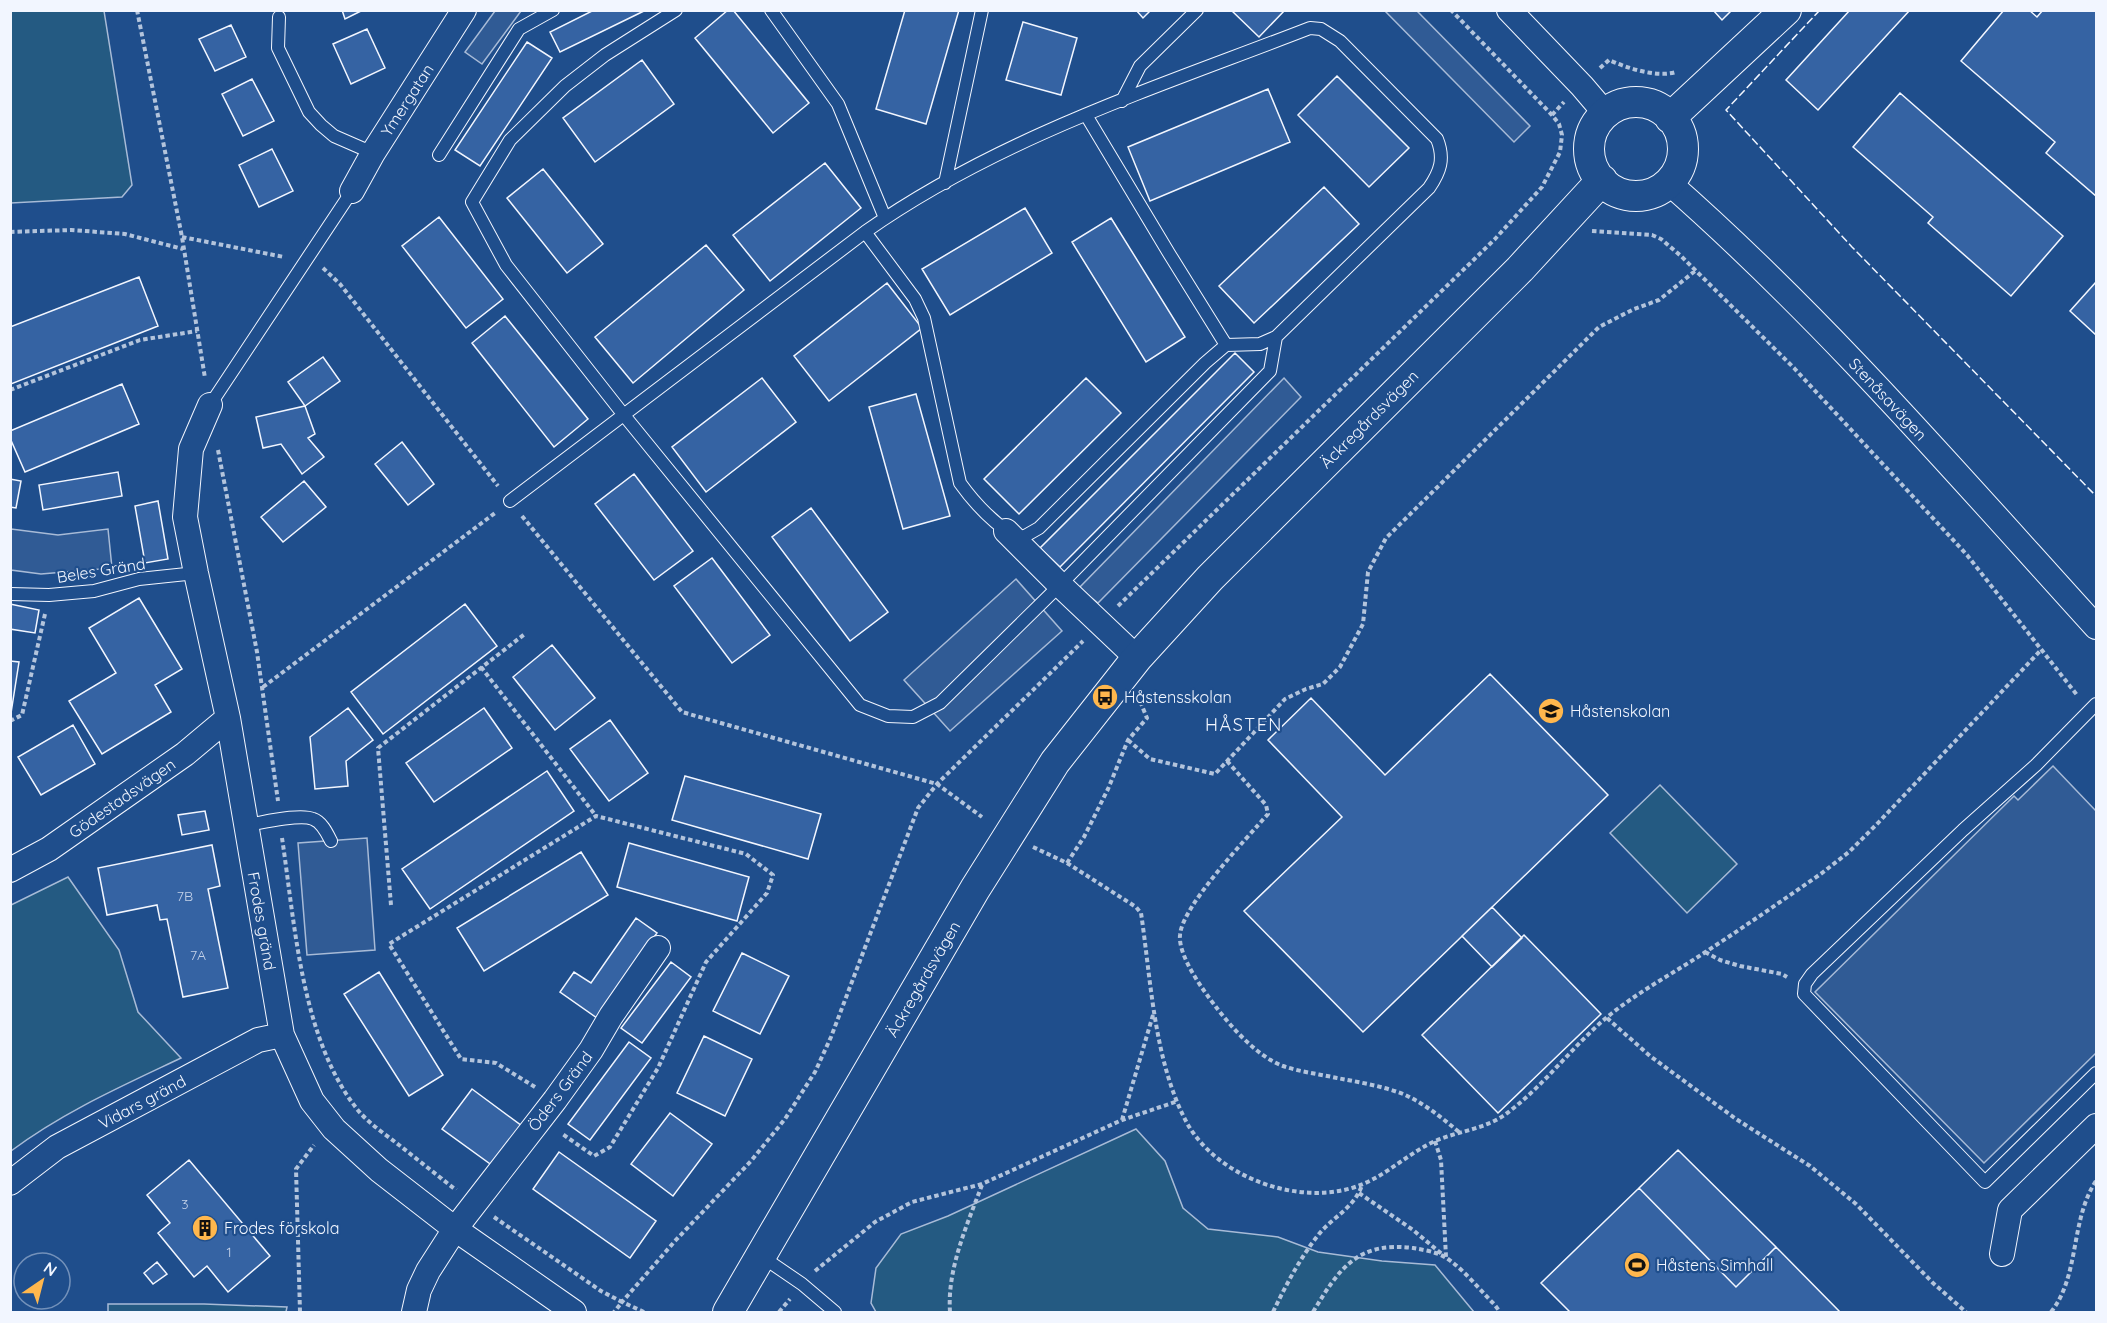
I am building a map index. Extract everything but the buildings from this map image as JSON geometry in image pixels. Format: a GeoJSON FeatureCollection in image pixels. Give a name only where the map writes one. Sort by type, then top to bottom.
{"type":"FeatureCollection","features":[{"type":"Feature","properties":{"kind":"street","name":"Ymergatan"},"geometry":{"type":"LineString","coordinates":[[352,191],[373,153],[464,10]]}},
{"type":"Feature","properties":{"kind":"street"},"geometry":{"type":"LineString","coordinates":[[1509,10],[1605,113]]}},
{"type":"Feature","properties":{"kind":"street"},"geometry":{"type":"LineString","coordinates":[[1671,118],[1786,10]]}},
{"type":"Feature","properties":{"kind":"street"},"geometry":{"type":"LineString","coordinates":[[1644,103],[1663,111],[1671,118],[1681,135],[1682,156],[1680,165],[1668,182],[1653,192],[1635,196],[1616,191],[1602,180],[1592,165],[1589,146],[1594,128],[1605,113],[1623,104],[1644,103]]}},
{"type":"Feature","properties":{"kind":"street","name":"Äckregårdsvägen"},"geometry":{"type":"LineString","coordinates":[[728,1312],[969,900],[1055,762],[1137,658],[1210,578],[1520,269],[1602,180]]}},
{"type":"Feature","properties":{"kind":"street","name":"Stenåsavägen"},"geometry":{"type":"LineString","coordinates":[[1668,182],[1724,231],[1791,296],[2097,627]]}},
{"type":"Feature","properties":{"kind":"street","name":"Frodes gränd"},"geometry":{"type":"LineString","coordinates":[[210,405],[190,449],[185,517],[228,718],[282,1035],[312,1101],[334,1129],[379,1170],[455,1229],[574,1312]]}},
{"type":"Feature","properties":{"kind":"street"},"geometry":{"type":"LineString","coordinates":[[1006,531],[1059,585],[1137,658]]}},
{"type":"Feature","properties":{"kind":"street","name":"Gödestadsvägen"},"geometry":{"type":"LineString","coordinates":[[10,870],[49,849],[185,754],[228,718]]}},
{"type":"Feature","properties":{"kind":"street","name":"Öders Gränd"},"geometry":{"type":"LineString","coordinates":[[414,1312],[419,1290],[428,1270],[455,1229],[549,1109],[658,948]]}},
{"type":"Feature","properties":{"kind":"street","name":"Vidars gränd"},"geometry":{"type":"LineString","coordinates":[[10,1183],[57,1147],[258,1040],[282,1035]]}},
{"type":"Feature","properties":{"kind":"street"},"geometry":{"type":"LineString","coordinates":[[2002,1254],[2010,1210],[2097,1125]]}},
{"type":"Feature","properties":{"kind":"lane"},"geometry":{"type":"LineString","coordinates":[[439,155],[519,29],[553,10]]}},
{"type":"Feature","properties":{"kind":"lane"},"geometry":{"type":"LineString","coordinates":[[676,10],[605,55],[565,86],[510,140],[472,202],[506,265],[623,414],[860,705],[888,716],[913,717],[940,703],[1270,371],[1276,338]]}},
{"type":"Feature","properties":{"kind":"lane"},"geometry":{"type":"LineString","coordinates":[[771,10],[838,104],[885,218]]}},
{"type":"Feature","properties":{"kind":"lane"},"geometry":{"type":"LineString","coordinates":[[945,183],[982,10]]}},
{"type":"Feature","properties":{"kind":"lane"},"geometry":{"type":"LineString","coordinates":[[1122,101],[1140,66],[1197,10]]}},
{"type":"Feature","properties":{"kind":"lane"},"geometry":{"type":"LineString","coordinates":[[279,17],[278,48],[309,111],[334,136],[373,153]]}},
{"type":"Feature","properties":{"kind":"lane"},"geometry":{"type":"LineString","coordinates":[[510,501],[623,414],[865,232],[885,218],[1002,151],[1086,115],[1310,28],[1321,29],[1340,41],[1437,139],[1441,149],[1439,173],[1428,188],[1276,338],[1260,344],[1226,345],[1204,363],[1039,528],[1025,536],[1015,537],[1006,531],[971,499],[960,483],[924,318],[915,299],[865,232]]}},
{"type":"Feature","properties":{"kind":"lane"},"geometry":{"type":"LineString","coordinates":[[1086,115],[1226,345]]}},
{"type":"Feature","properties":{"kind":"lane"},"geometry":{"type":"LineString","coordinates":[[210,405],[352,191]]}},
{"type":"Feature","properties":{"kind":"lane","name":"Beles Gränd"},"geometry":{"type":"LineString","coordinates":[[10,594],[49,595],[94,591],[139,579],[196,573]]}},
{"type":"Feature","properties":{"kind":"lane"},"geometry":{"type":"LineString","coordinates":[[2093,707],[2036,765],[1963,830],[1812,974],[1805,984],[1804,994],[1985,1182],[2097,1073]]}},
{"type":"Feature","properties":{"kind":"lane"},"geometry":{"type":"LineString","coordinates":[[246,825],[291,817],[312,818],[324,828],[331,841]]}},
{"type":"Feature","properties":{"kind":"lane"},"geometry":{"type":"LineString","coordinates":[[761,1256],[802,1284],[835,1312]]}},
{"type":"Feature","properties":{"kind":"path"},"geometry":{"type":"LineString","coordinates":[[137,10],[182,237],[305,262],[323,268],[340,284],[510,501],[682,712],[937,784],[982,817]]}},
{"type":"Feature","properties":{"kind":"path"},"geometry":{"type":"LineString","coordinates":[[1552,114],[1609,60],[1633,70],[1668,74],[1684,69]]}},
{"type":"Feature","properties":{"kind":"path"},"geometry":{"type":"LineString","coordinates":[[1542,188],[1587,229],[1593,232],[1639,233],[1661,239],[1695,271],[1794,368],[1967,555],[2040,650],[2093,707]]}},
{"type":"Feature","properties":{"kind":"path"},"geometry":{"type":"LineString","coordinates":[[10,232],[71,230],[125,234],[183,249]]}},
{"type":"Feature","properties":{"kind":"path"},"geometry":{"type":"LineString","coordinates":[[1128,740],[1150,759],[1215,774],[1285,699],[1323,684],[1340,667],[1363,624],[1368,572],[1386,538],[1599,327],[1634,309],[1659,300],[1695,271]]}},
{"type":"Feature","properties":{"kind":"path"},"geometry":{"type":"LineString","coordinates":[[10,390],[140,340],[197,331]]}},
{"type":"Feature","properties":{"kind":"path"},"geometry":{"type":"LineString","coordinates":[[263,687],[510,501]]}},
{"type":"Feature","properties":{"kind":"path"},"geometry":{"type":"LineString","coordinates":[[10,721],[22,715],[49,595]]}},
{"type":"Feature","properties":{"kind":"path"},"geometry":{"type":"LineString","coordinates":[[391,905],[378,748],[526,633]]}},
{"type":"Feature","properties":{"kind":"path"},"geometry":{"type":"LineString","coordinates":[[1028,845],[1067,863],[1136,907],[1141,913],[1153,1014],[1178,1101],[1188,1124],[1202,1143],[1240,1173],[1263,1185],[1288,1191],[1338,1190],[1362,1185],[1410,1154],[1459,1132],[1475,1130],[1511,1111],[1607,1018],[1786,899],[1849,852],[2040,650]]}},
{"type":"Feature","properties":{"kind":"path"},"geometry":{"type":"LineString","coordinates":[[482,667],[596,816],[746,854],[773,875],[767,893],[706,962],[658,1068],[610,1147],[594,1156],[549,1109],[496,1063],[461,1059],[389,944],[596,816]]}},
{"type":"Feature","properties":{"kind":"path"},"geometry":{"type":"LineString","coordinates":[[1067,863],[1084,837],[1108,789],[1128,740],[1147,718],[1138,696]]}},
{"type":"Feature","properties":{"kind":"path"},"geometry":{"type":"LineString","coordinates":[[1227,761],[1266,805],[1268,814],[1200,895],[1185,917],[1180,936],[1186,961],[1204,991],[1225,1019],[1268,1060],[1286,1068],[1360,1082],[1402,1094],[1434,1112],[1459,1132]]}},
{"type":"Feature","properties":{"kind":"path"},"geometry":{"type":"LineString","coordinates":[[1705,952],[1720,960],[1782,974],[1805,984]]}},
{"type":"Feature","properties":{"kind":"path"},"geometry":{"type":"LineString","coordinates":[[1122,1120],[1153,1014]]}},
{"type":"Feature","properties":{"kind":"path"},"geometry":{"type":"LineString","coordinates":[[1607,1018],[1650,1056],[1727,1112],[1810,1167],[1856,1204],[1933,1283],[1966,1312]]}},
{"type":"Feature","properties":{"kind":"path"},"geometry":{"type":"LineString","coordinates":[[779,1312],[818,1268],[875,1222],[912,1202],[982,1184],[1122,1120],[1178,1101]]}},
{"type":"Feature","properties":{"kind":"path"},"geometry":{"type":"LineString","coordinates":[[300,1312],[296,1169],[320,1139],[358,1110]]}},
{"type":"Feature","properties":{"kind":"path"},"geometry":{"type":"LineString","coordinates":[[1435,1142],[1441,1160],[1446,1257]]}},
{"type":"Feature","properties":{"kind":"path"},"geometry":{"type":"LineString","coordinates":[[2051,1312],[2061,1297],[2087,1196],[2097,1181]]}},
{"type":"Feature","properties":{"kind":"path"},"geometry":{"type":"LineString","coordinates":[[950,1312],[949,1299],[958,1250],[982,1184]]}},
{"type":"Feature","properties":{"kind":"path"},"geometry":{"type":"LineString","coordinates":[[1273,1312],[1295,1269],[1320,1233],[1351,1204],[1362,1185]]}},
{"type":"Feature","properties":{"kind":"path"},"geometry":{"type":"LineString","coordinates":[[1359,1193],[1413,1230],[1446,1257],[1500,1312]]}},
{"type":"Feature","properties":{"kind":"path"},"geometry":{"type":"LineString","coordinates":[[1313,1312],[1332,1281],[1362,1253],[1379,1248],[1405,1247],[1446,1257]]}},
{"type":"Feature","properties":{"kind":"path"},"geometry":{"type":"LineString","coordinates":[[614,1312],[622,1302]]}},
{"type":"Feature","properties":{"kind":"shaded area"},"geometry":{"type":"Polygon","coordinates":[[[11,10],[104,11],[132,185],[122,197],[11,203],[11,10]]]}},
{"type":"Feature","properties":{"kind":"shaded area"},"geometry":{"type":"Polygon","coordinates":[[[495,11],[521,11],[482,64],[465,52],[495,11]]]}},
{"type":"Feature","properties":{"kind":"shaded area"},"geometry":{"type":"Polygon","coordinates":[[[1385,11],[1417,11],[1530,126],[1514,142],[1385,11]]]}},
{"type":"Feature","properties":{"kind":"shaded area"},"geometry":{"type":"Polygon","coordinates":[[[1284,378],[1301,397],[1098,603],[1079,588],[1284,378]]]}},
{"type":"Feature","properties":{"kind":"shaded area"},"geometry":{"type":"Polygon","coordinates":[[[11,529],[58,535],[108,529],[112,568],[41,574],[11,570],[11,529]]]}},
{"type":"Feature","properties":{"kind":"shaded area"},"geometry":{"type":"Polygon","coordinates":[[[1016,579],[1062,631],[950,731],[904,680],[1016,579]]]}},
{"type":"Feature","properties":{"kind":"shaded area"},"geometry":{"type":"Polygon","coordinates":[[[2053,766],[2096,811],[2096,1053],[1984,1163],[1815,992],[2014,796],[2018,800],[2053,766]]]}},
{"type":"Feature","properties":{"kind":"shaded area"},"geometry":{"type":"Polygon","coordinates":[[[1660,785],[1737,864],[1687,913],[1610,833],[1660,785]]]}},
{"type":"Feature","properties":{"kind":"shaded area"},"geometry":{"type":"Polygon","coordinates":[[[367,838],[375,950],[307,955],[298,843],[367,838]]]}},
{"type":"Feature","properties":{"kind":"shaded area"},"geometry":{"type":"Polygon","coordinates":[[[68,877],[119,950],[138,1012],[181,1058],[72,1112],[11,1151],[11,905],[68,877]]]}},
{"type":"Feature","properties":{"kind":"shaded area"},"geometry":{"type":"Polygon","coordinates":[[[1136,1129],[1165,1161],[1183,1208],[1208,1229],[1278,1237],[1318,1252],[1382,1261],[1435,1265],[1474,1312],[876,1312],[871,1303],[876,1268],[901,1234],[948,1216],[1136,1129]]]}},
{"type":"Feature","properties":{"kind":"shaded area"},"geometry":{"type":"Polygon","coordinates":[[[108,1304],[287,1307],[286,1312],[108,1312],[108,1304]]]}},
{"type":"Feature","properties":{"kind":"fence"},"geometry":{"type":"LineString","coordinates":[[1820,10],[1726,110],[1852,247],[2096,496]]}},
{"type":"Feature","properties":{"kind":"place","name":"Håstensskolan"},"geometry":{"type":"Point","coordinates":[1105,697]}},
{"type":"Feature","properties":{"kind":"place","name":"Håstenskolan"},"geometry":{"type":"Point","coordinates":[1551,711]}},
{"type":"Feature","properties":{"kind":"place","name":"Frodes förskola"},"geometry":{"type":"Point","coordinates":[205,1228]}},
{"type":"Feature","properties":{"kind":"place","name":"Håstens Simhall"},"geometry":{"type":"Point","coordinates":[1637,1265]}},
{"type":"Feature","properties":{"kind":"district","name":"HÅSTEN"},"geometry":{"type":"Point","coordinates":[1244,725]}}]}
